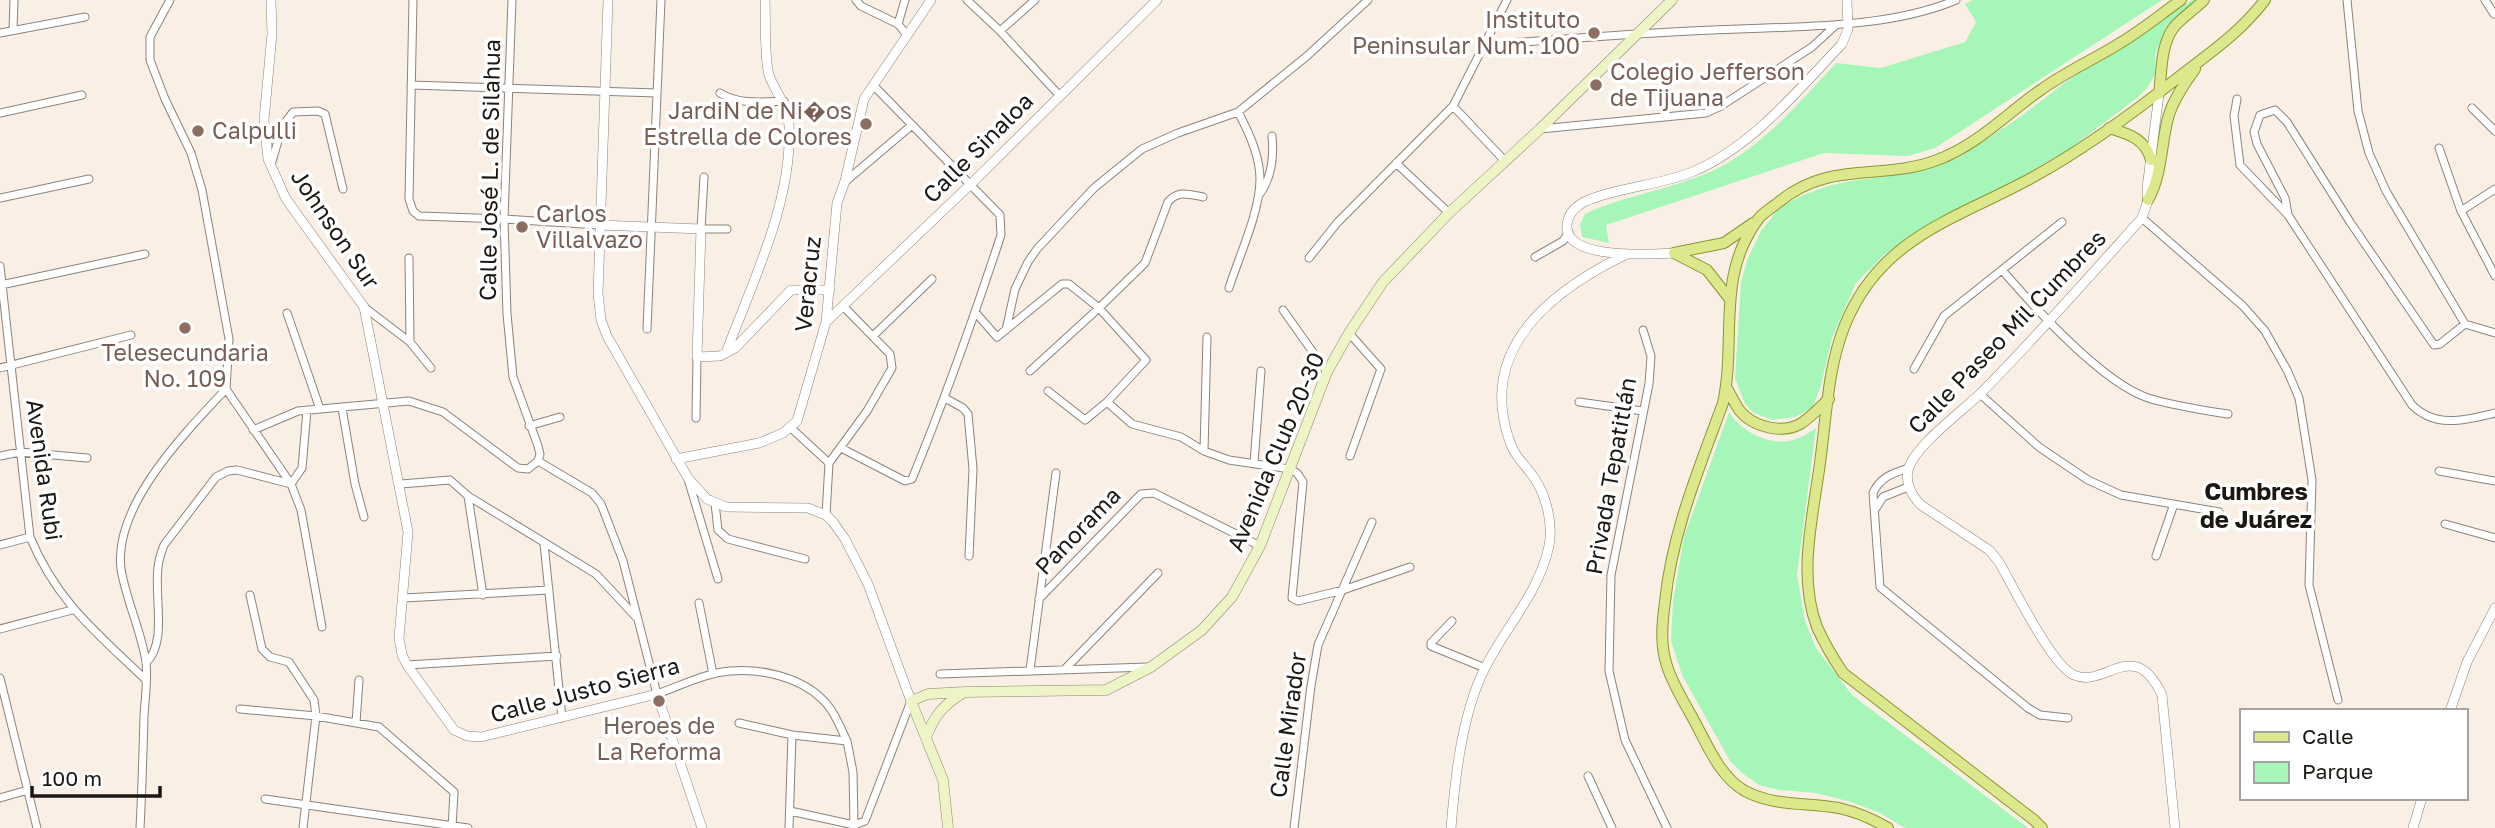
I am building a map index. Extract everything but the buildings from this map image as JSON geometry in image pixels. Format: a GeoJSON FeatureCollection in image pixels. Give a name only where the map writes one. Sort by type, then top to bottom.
{"type":"FeatureCollection","features":[{"type":"Feature","properties":{"kind":"main road","name":"Avenida Club 20-30"},"geometry":{"type":"LineString","coordinates":[[965,692],[1106,690],[1152,667],[1202,630],[1232,597],[1260,546],[1327,372],[1383,282],[1449,213],[1540,129],[1672,0]]}},
{"type":"Feature","properties":{"kind":"main road"},"geometry":{"type":"LineString","coordinates":[[1674,253],[1724,243],[1736,237],[1793,191],[1827,177],[1911,167],[1958,151],[1986,134],[2042,88],[2123,42],[2181,0]]}},
{"type":"Feature","properties":{"kind":"main road"},"geometry":{"type":"LineString","coordinates":[[2159,94],[2164,50],[2169,36],[2204,0]]}},
{"type":"Feature","properties":{"kind":"main road"},"geometry":{"type":"LineString","coordinates":[[2042,828],[1843,673],[1816,625],[1809,593],[1807,556],[1834,361],[1845,324],[1860,297],[1879,269],[1906,244],[1930,228],[2036,176],[2109,128],[2159,94],[2242,28],[2265,0]]}},
{"type":"Feature","properties":{"kind":"main road"},"geometry":{"type":"LineString","coordinates":[[2148,200],[2161,161],[2168,117],[2176,97],[2203,59]]}},
{"type":"Feature","properties":{"kind":"main road"},"geometry":{"type":"LineString","coordinates":[[2109,128],[2143,143],[2151,160]]}},
{"type":"Feature","properties":{"kind":"main road"},"geometry":{"type":"LineString","coordinates":[[1760,217],[1742,248],[1732,278],[1723,403],[1684,507],[1671,560],[1662,622],[1667,666],[1716,762],[1741,789],[1759,799],[1784,804],[1839,808],[1888,828]]}},
{"type":"Feature","properties":{"kind":"main road"},"geometry":{"type":"LineString","coordinates":[[1674,253],[1707,270],[1729,298]]}},
{"type":"Feature","properties":{"kind":"main road"},"geometry":{"type":"LineString","coordinates":[[1726,387],[1740,411],[1759,425],[1770,428],[1784,429],[1800,424],[1829,399]]}},
{"type":"Feature","properties":{"kind":"main road"},"geometry":{"type":"LineString","coordinates":[[948,828],[943,779],[911,701],[928,694],[965,692]]}},
{"type":"Feature","properties":{"kind":"main road"},"geometry":{"type":"LineString","coordinates":[[926,737],[937,713],[949,701],[965,692]]}},
{"type":"Feature","properties":{"kind":"street"},"geometry":{"type":"LineString","coordinates":[[13,30],[14,0]]}},
{"type":"Feature","properties":{"kind":"street"},"geometry":{"type":"LineString","coordinates":[[170,0],[150,37],[149,60],[164,99],[191,153],[202,190],[229,339],[226,389],[291,484],[300,510],[322,626]]}},
{"type":"Feature","properties":{"kind":"street","name":"Johnson Sur"},"geometry":{"type":"LineString","coordinates":[[271,0],[272,33],[264,120],[271,167],[285,199],[364,307],[410,342],[431,368]]}},
{"type":"Feature","properties":{"kind":"street"},"geometry":{"type":"LineString","coordinates":[[414,0],[409,199],[413,211],[419,216],[652,228],[727,229]]}},
{"type":"Feature","properties":{"kind":"street","name":"Calle José L. de Silahua"},"geometry":{"type":"LineString","coordinates":[[512,0],[504,219],[507,314],[513,377],[540,454],[538,461]]}},
{"type":"Feature","properties":{"kind":"street"},"geometry":{"type":"LineString","coordinates":[[608,0],[598,294],[601,320],[607,336],[688,478],[715,503],[726,507],[798,507],[826,516],[839,530],[868,584],[911,701],[865,821],[854,826],[790,811]]}},
{"type":"Feature","properties":{"kind":"street"},"geometry":{"type":"LineString","coordinates":[[647,329],[661,0]]}},
{"type":"Feature","properties":{"kind":"street"},"geometry":{"type":"LineString","coordinates":[[726,354],[771,234],[785,175],[789,125],[784,101],[769,74],[765,0]]}},
{"type":"Feature","properties":{"kind":"street"},"geometry":{"type":"LineString","coordinates":[[856,0],[861,6],[898,24],[907,36]]}},
{"type":"Feature","properties":{"kind":"street"},"geometry":{"type":"LineString","coordinates":[[898,24],[905,0]]}},
{"type":"Feature","properties":{"kind":"street","name":"Veracruz"},"geometry":{"type":"LineString","coordinates":[[791,428],[802,412],[826,322],[832,234],[860,111],[864,99],[931,0]]}},
{"type":"Feature","properties":{"kind":"street"},"geometry":{"type":"LineString","coordinates":[[967,0],[1000,31],[1059,95]]}},
{"type":"Feature","properties":{"kind":"street"},"geometry":{"type":"LineString","coordinates":[[1000,31],[1035,0]]}},
{"type":"Feature","properties":{"kind":"street","name":"Calle Sinaloa"},"geometry":{"type":"LineString","coordinates":[[826,322],[971,184],[1157,0]]}},
{"type":"Feature","properties":{"kind":"street"},"geometry":{"type":"LineString","coordinates":[[1006,330],[1015,289],[1028,262],[1094,188],[1142,149],[1178,132],[1238,112],[1307,56],[1368,0]]}},
{"type":"Feature","properties":{"kind":"street"},"geometry":{"type":"LineString","coordinates":[[1309,258],[1337,223],[1453,106],[1507,0]]}},
{"type":"Feature","properties":{"kind":"street"},"geometry":{"type":"LineString","coordinates":[[1535,257],[1563,241],[1569,232],[1569,217],[1582,203],[1692,172],[1768,121],[1842,44],[1848,23],[1847,0]]}},
{"type":"Feature","properties":{"kind":"street"},"geometry":{"type":"LineString","coordinates":[[1484,45],[1638,33],[1848,23],[1917,13],[1956,0]]}},
{"type":"Feature","properties":{"kind":"street"},"geometry":{"type":"LineString","coordinates":[[2347,0],[2358,111],[2369,153],[2386,191],[2465,324],[2495,333]]}},
{"type":"Feature","properties":{"kind":"street"},"geometry":{"type":"LineString","coordinates":[[2485,0],[2494,14]]}},
{"type":"Feature","properties":{"kind":"street"},"geometry":{"type":"LineString","coordinates":[[0,33],[85,17]]}},
{"type":"Feature","properties":{"kind":"street"},"geometry":{"type":"LineString","coordinates":[[1540,129],[1706,113],[1812,47],[1837,24]]}},
{"type":"Feature","properties":{"kind":"street"},"geometry":{"type":"LineString","coordinates":[[411,85],[657,93]]}},
{"type":"Feature","properties":{"kind":"street"},"geometry":{"type":"LineString","coordinates":[[841,448],[905,481],[912,479],[945,398],[1001,235],[1000,215],[873,85]]}},
{"type":"Feature","properties":{"kind":"street"},"geometry":{"type":"LineString","coordinates":[[720,93],[727,98],[748,103],[784,101]]}},
{"type":"Feature","properties":{"kind":"street","name":"Calle Paseo Mil Cumbres"},"geometry":{"type":"LineString","coordinates":[[1908,487],[1909,468],[1920,450],[1980,394],[2049,322],[2142,218],[2148,200],[2147,188],[2159,94]]}},
{"type":"Feature","properties":{"kind":"street"},"geometry":{"type":"LineString","coordinates":[[0,113],[82,95]]}},
{"type":"Feature","properties":{"kind":"street"},"geometry":{"type":"LineString","coordinates":[[2237,99],[2234,116],[2240,165],[2288,215],[2412,405],[2433,419],[2448,421],[2466,420],[2495,412]]}},
{"type":"Feature","properties":{"kind":"street"},"geometry":{"type":"LineString","coordinates":[[1453,106],[1504,160]]}},
{"type":"Feature","properties":{"kind":"street"},"geometry":{"type":"LineString","coordinates":[[2472,108],[2495,131]]}},
{"type":"Feature","properties":{"kind":"street"},"geometry":{"type":"LineString","coordinates":[[2288,215],[2285,198],[2257,144],[2254,132],[2260,115],[2275,110],[2287,122],[2350,222],[2434,345],[2440,344],[2465,324]]}},
{"type":"Feature","properties":{"kind":"street"},"geometry":{"type":"LineString","coordinates":[[271,167],[282,127],[293,112],[318,111],[325,114],[344,189]]}},
{"type":"Feature","properties":{"kind":"street"},"geometry":{"type":"LineString","coordinates":[[1229,288],[1258,195],[1260,177],[1258,159],[1238,112]]}},
{"type":"Feature","properties":{"kind":"street"},"geometry":{"type":"LineString","coordinates":[[845,181],[912,125]]}},
{"type":"Feature","properties":{"kind":"street"},"geometry":{"type":"LineString","coordinates":[[1258,195],[1268,183],[1273,151],[1272,136]]}},
{"type":"Feature","properties":{"kind":"street"},"geometry":{"type":"LineString","coordinates":[[2439,148],[2461,211],[2495,276]]}},
{"type":"Feature","properties":{"kind":"street"},"geometry":{"type":"LineString","coordinates":[[1396,163],[1449,213]]}},
{"type":"Feature","properties":{"kind":"street"},"geometry":{"type":"LineString","coordinates":[[696,418],[704,177]]}},
{"type":"Feature","properties":{"kind":"street"},"geometry":{"type":"LineString","coordinates":[[0,198],[89,179]]}},
{"type":"Feature","properties":{"kind":"street"},"geometry":{"type":"LineString","coordinates":[[2461,211],[2494,192]]}},
{"type":"Feature","properties":{"kind":"street"},"geometry":{"type":"LineString","coordinates":[[1030,371],[1145,263],[1168,202],[1174,195],[1183,193],[1203,197]]}},
{"type":"Feature","properties":{"kind":"street"},"geometry":{"type":"LineString","coordinates":[[2142,218],[2243,306],[2265,331],[2295,388],[2304,423],[2312,480],[2309,585],[2338,700]]}},
{"type":"Feature","properties":{"kind":"street"},"geometry":{"type":"LineString","coordinates":[[1914,369],[1944,316],[2062,222]]}},
{"type":"Feature","properties":{"kind":"street"},"geometry":{"type":"LineString","coordinates":[[1569,232],[1579,246],[1588,250],[1627,254],[1674,253]]}},
{"type":"Feature","properties":{"kind":"street"},"geometry":{"type":"LineString","coordinates":[[1,285],[145,254]]}},
{"type":"Feature","properties":{"kind":"street"},"geometry":{"type":"LineString","coordinates":[[1451,828],[1462,739],[1485,668],[1532,593],[1549,544],[1550,525],[1544,495],[1511,446],[1500,398],[1502,382],[1517,340],[1535,316],[1592,274],[1627,254]]}},
{"type":"Feature","properties":{"kind":"street"},"geometry":{"type":"LineString","coordinates":[[409,258],[410,342]]}},
{"type":"Feature","properties":{"kind":"street","name":"Avenida Rubi"},"geometry":{"type":"LineString","coordinates":[[0,266],[30,537],[49,577],[72,610],[146,680]]}},
{"type":"Feature","properties":{"kind":"street"},"geometry":{"type":"LineString","coordinates":[[2002,270],[2049,322],[2106,373],[2146,397],[2228,414]]}},
{"type":"Feature","properties":{"kind":"street"},"geometry":{"type":"LineString","coordinates":[[873,336],[932,279]]}},
{"type":"Feature","properties":{"kind":"street"},"geometry":{"type":"LineString","coordinates":[[975,312],[998,337],[1066,283],[1099,309],[1146,360],[1107,402],[1085,420],[1048,391]]}},
{"type":"Feature","properties":{"kind":"street"},"geometry":{"type":"LineString","coordinates":[[697,357],[726,354],[748,336],[786,292],[797,289],[830,290]]}},
{"type":"Feature","properties":{"kind":"street"},"geometry":{"type":"LineString","coordinates":[[826,516],[829,463],[867,411],[892,368],[893,360],[843,306]]}},
{"type":"Feature","properties":{"kind":"street","name":"Calle Justo Sierra"},"geometry":{"type":"LineString","coordinates":[[364,307],[401,484],[408,532],[399,638],[402,655],[454,730],[467,736],[481,737],[657,694],[729,671],[751,671],[797,682],[822,698],[838,721],[847,741],[853,772],[854,826]]}},
{"type":"Feature","properties":{"kind":"street"},"geometry":{"type":"LineString","coordinates":[[1283,310],[1327,372]]}},
{"type":"Feature","properties":{"kind":"street"},"geometry":{"type":"LineString","coordinates":[[287,313],[320,409]]}},
{"type":"Feature","properties":{"kind":"street","name":"Privada Tepatitlán"},"geometry":{"type":"LineString","coordinates":[[1643,330],[1651,356],[1649,384],[1611,575],[1609,671],[1625,740],[1667,828]]}},
{"type":"Feature","properties":{"kind":"street"},"geometry":{"type":"LineString","coordinates":[[1349,333],[1381,369],[1350,456]]}},
{"type":"Feature","properties":{"kind":"street"},"geometry":{"type":"LineString","coordinates":[[0,368],[131,335]]}},
{"type":"Feature","properties":{"kind":"street"},"geometry":{"type":"LineString","coordinates":[[1204,451],[1207,337]]}},
{"type":"Feature","properties":{"kind":"street"},"geometry":{"type":"LineString","coordinates":[[1254,463],[1261,371]]}},
{"type":"Feature","properties":{"kind":"street"},"geometry":{"type":"LineString","coordinates":[[141,828],[146,663],[121,570],[120,554],[124,534],[136,505],[156,473],[226,389]]}},
{"type":"Feature","properties":{"kind":"street"},"geometry":{"type":"LineString","coordinates":[[1980,394],[2039,447],[2088,480],[2120,495],[2219,512]]}},
{"type":"Feature","properties":{"kind":"street"},"geometry":{"type":"LineString","coordinates":[[945,398],[968,414],[973,469],[969,556]]}},
{"type":"Feature","properties":{"kind":"street"},"geometry":{"type":"LineString","coordinates":[[253,430],[292,413],[307,410],[409,401],[443,412],[517,468],[528,469],[538,461],[597,498],[623,561],[657,694],[702,828]]}},
{"type":"Feature","properties":{"kind":"street"},"geometry":{"type":"LineString","coordinates":[[1107,402],[1132,424],[1181,437],[1204,451],[1229,460],[1290,469],[1297,473],[1303,482],[1292,598],[1298,601],[1343,590],[1410,567]]}},
{"type":"Feature","properties":{"kind":"street"},"geometry":{"type":"LineString","coordinates":[[1579,402],[1643,411]]}},
{"type":"Feature","properties":{"kind":"street"},"geometry":{"type":"LineString","coordinates":[[342,408],[355,484],[364,517]]}},
{"type":"Feature","properties":{"kind":"street"},"geometry":{"type":"LineString","coordinates":[[291,484],[302,468],[307,410]]}},
{"type":"Feature","properties":{"kind":"street"},"geometry":{"type":"LineString","coordinates":[[529,426],[560,417]]}},
{"type":"Feature","properties":{"kind":"street"},"geometry":{"type":"LineString","coordinates":[[676,459],[759,443],[791,428],[829,463]]}},
{"type":"Feature","properties":{"kind":"street"},"geometry":{"type":"LineString","coordinates":[[0,456],[20,452],[87,458]]}},
{"type":"Feature","properties":{"kind":"street"},"geometry":{"type":"LineString","coordinates":[[1909,468],[1889,475],[1877,485],[1873,493],[1878,581],[1883,591],[2028,708],[2040,715],[2068,718]]}},
{"type":"Feature","properties":{"kind":"street"},"geometry":{"type":"LineString","coordinates":[[146,663],[153,656],[158,641],[157,575],[164,545],[216,477],[237,470],[291,484]]}},
{"type":"Feature","properties":{"kind":"street"},"geometry":{"type":"LineString","coordinates":[[2439,471],[2495,481]]}},
{"type":"Feature","properties":{"kind":"street"},"geometry":{"type":"LineString","coordinates":[[1030,670],[1056,473]]}},
{"type":"Feature","properties":{"kind":"street"},"geometry":{"type":"LineString","coordinates":[[688,478],[718,579]]}},
{"type":"Feature","properties":{"kind":"street"},"geometry":{"type":"LineString","coordinates":[[401,484],[450,480],[468,496],[596,574],[639,620]]}},
{"type":"Feature","properties":{"kind":"street"},"geometry":{"type":"LineString","coordinates":[[1876,509],[1883,498],[1908,487],[1921,505],[1989,550],[1999,562],[2055,659],[2074,675],[2088,678],[2120,666],[2135,667],[2146,672],[2157,684],[2162,695],[2175,828]]}},
{"type":"Feature","properties":{"kind":"street","name":"Panorama"},"geometry":{"type":"LineString","coordinates":[[1039,599],[1140,494],[1147,492],[1154,492],[1260,546]]}},
{"type":"Feature","properties":{"kind":"street"},"geometry":{"type":"LineString","coordinates":[[468,496],[483,595]]}},
{"type":"Feature","properties":{"kind":"street"},"geometry":{"type":"LineString","coordinates":[[715,503],[718,530],[728,539],[805,559]]}},
{"type":"Feature","properties":{"kind":"street"},"geometry":{"type":"LineString","coordinates":[[2156,556],[2174,504]]}},
{"type":"Feature","properties":{"kind":"street","name":"Calle Mirador"},"geometry":{"type":"LineString","coordinates":[[1294,828],[1318,645],[1372,522]]}},
{"type":"Feature","properties":{"kind":"street"},"geometry":{"type":"LineString","coordinates":[[2445,524],[2495,538]]}},
{"type":"Feature","properties":{"kind":"street"},"geometry":{"type":"LineString","coordinates":[[0,545],[30,537]]}},
{"type":"Feature","properties":{"kind":"street"},"geometry":{"type":"LineString","coordinates":[[544,544],[562,718]]}},
{"type":"Feature","properties":{"kind":"street"},"geometry":{"type":"LineString","coordinates":[[1065,669],[1158,573]]}},
{"type":"Feature","properties":{"kind":"street"},"geometry":{"type":"LineString","coordinates":[[404,598],[549,590]]}},
{"type":"Feature","properties":{"kind":"street"},"geometry":{"type":"LineString","coordinates":[[250,595],[262,649],[266,654],[284,660],[292,667],[314,699],[316,716],[303,828]]}},
{"type":"Feature","properties":{"kind":"street"},"geometry":{"type":"LineString","coordinates":[[699,603],[711,675]]}},
{"type":"Feature","properties":{"kind":"street"},"geometry":{"type":"LineString","coordinates":[[2451,709],[2467,662],[2495,608]]}},
{"type":"Feature","properties":{"kind":"street"},"geometry":{"type":"LineString","coordinates":[[0,629],[72,610]]}},
{"type":"Feature","properties":{"kind":"street"},"geometry":{"type":"LineString","coordinates":[[1452,621],[1430,643],[1431,646],[1485,668]]}},
{"type":"Feature","properties":{"kind":"street"},"geometry":{"type":"LineString","coordinates":[[407,665],[557,656]]}},
{"type":"Feature","properties":{"kind":"street"},"geometry":{"type":"LineString","coordinates":[[940,674],[1152,667]]}},
{"type":"Feature","properties":{"kind":"street"},"geometry":{"type":"LineString","coordinates":[[0,678],[4,710],[37,828]]}},
{"type":"Feature","properties":{"kind":"street"},"geometry":{"type":"LineString","coordinates":[[356,723],[359,680]]}},
{"type":"Feature","properties":{"kind":"street"},"geometry":{"type":"LineString","coordinates":[[240,709],[316,716],[379,727],[454,792],[452,827]]}},
{"type":"Feature","properties":{"kind":"street"},"geometry":{"type":"LineString","coordinates":[[739,723],[792,735],[847,741]]}},
{"type":"Feature","properties":{"kind":"street"},"geometry":{"type":"LineString","coordinates":[[789,828],[792,735]]}},
{"type":"Feature","properties":{"kind":"street"},"geometry":{"type":"LineString","coordinates":[[1588,776],[1612,828]]}},
{"type":"Feature","properties":{"kind":"street"},"geometry":{"type":"LineString","coordinates":[[0,798],[28,790]]}},
{"type":"Feature","properties":{"kind":"street"},"geometry":{"type":"LineString","coordinates":[[265,799],[468,828]]}},
{"type":"Feature","properties":{"kind":"street"},"geometry":{"type":"LineString","coordinates":[[2413,828],[2421,800]]}},
{"type":"Feature","properties":{"kind":"green space"},"geometry":{"type":"Polygon","coordinates":[[[1973,0],[2162,0],[1935,148],[1908,156],[1824,153],[1606,225],[1609,243],[1582,237],[1580,225],[1585,214],[1621,200],[1696,178],[1746,151],[1787,115],[1836,63],[1881,68],[1965,42],[1976,22],[1965,4],[1973,0]]]}},
{"type":"Feature","properties":{"kind":"green space"},"geometry":{"type":"Polygon","coordinates":[[[2192,0],[2196,0],[2175,18],[2175,27],[2166,28],[2155,55],[2155,74],[2137,98],[2068,150],[1914,234],[1884,255],[1856,283],[1832,338],[1813,407],[1795,417],[1773,420],[1754,413],[1745,404],[1735,378],[1741,282],[1748,258],[1761,231],[1779,208],[1828,186],[1935,166],[1958,158],[2020,117],[2067,81],[2192,0]]]}},
{"type":"Feature","properties":{"kind":"green space"},"geometry":{"type":"Polygon","coordinates":[[[1729,412],[1749,432],[1768,440],[1787,441],[1816,428],[1797,575],[1805,621],[1816,648],[1852,695],[2028,828],[1905,828],[1880,813],[1851,802],[1816,793],[1779,790],[1759,785],[1730,761],[1682,675],[1671,641],[1673,601],[1684,537],[1729,412]]]}},
{"type":"Feature","properties":{"kind":"place","name":"Instituto Peninsular Num. 100"},"geometry":{"type":"Point","coordinates":[1594,33]}},
{"type":"Feature","properties":{"kind":"place","name":"Colegio Jefferson de Tijuana"},"geometry":{"type":"Point","coordinates":[1596,85]}},
{"type":"Feature","properties":{"kind":"place","name":"JardiN de Ni�os Estrella de Colores"},"geometry":{"type":"Point","coordinates":[866,124]}},
{"type":"Feature","properties":{"kind":"place","name":"Calpulli"},"geometry":{"type":"Point","coordinates":[198,131]}},
{"type":"Feature","properties":{"kind":"place","name":"Carlos Villalvazo"},"geometry":{"type":"Point","coordinates":[522,227]}},
{"type":"Feature","properties":{"kind":"place","name":"Telesecundaria No. 109"},"geometry":{"type":"Point","coordinates":[185,328]}},
{"type":"Feature","properties":{"kind":"place","name":"Heroes de La Reforma"},"geometry":{"type":"Point","coordinates":[659,701]}},
{"type":"Feature","properties":{"kind":"district","name":"Cumbres de Juárez"},"geometry":{"type":"Point","coordinates":[2256,506]}}]}
